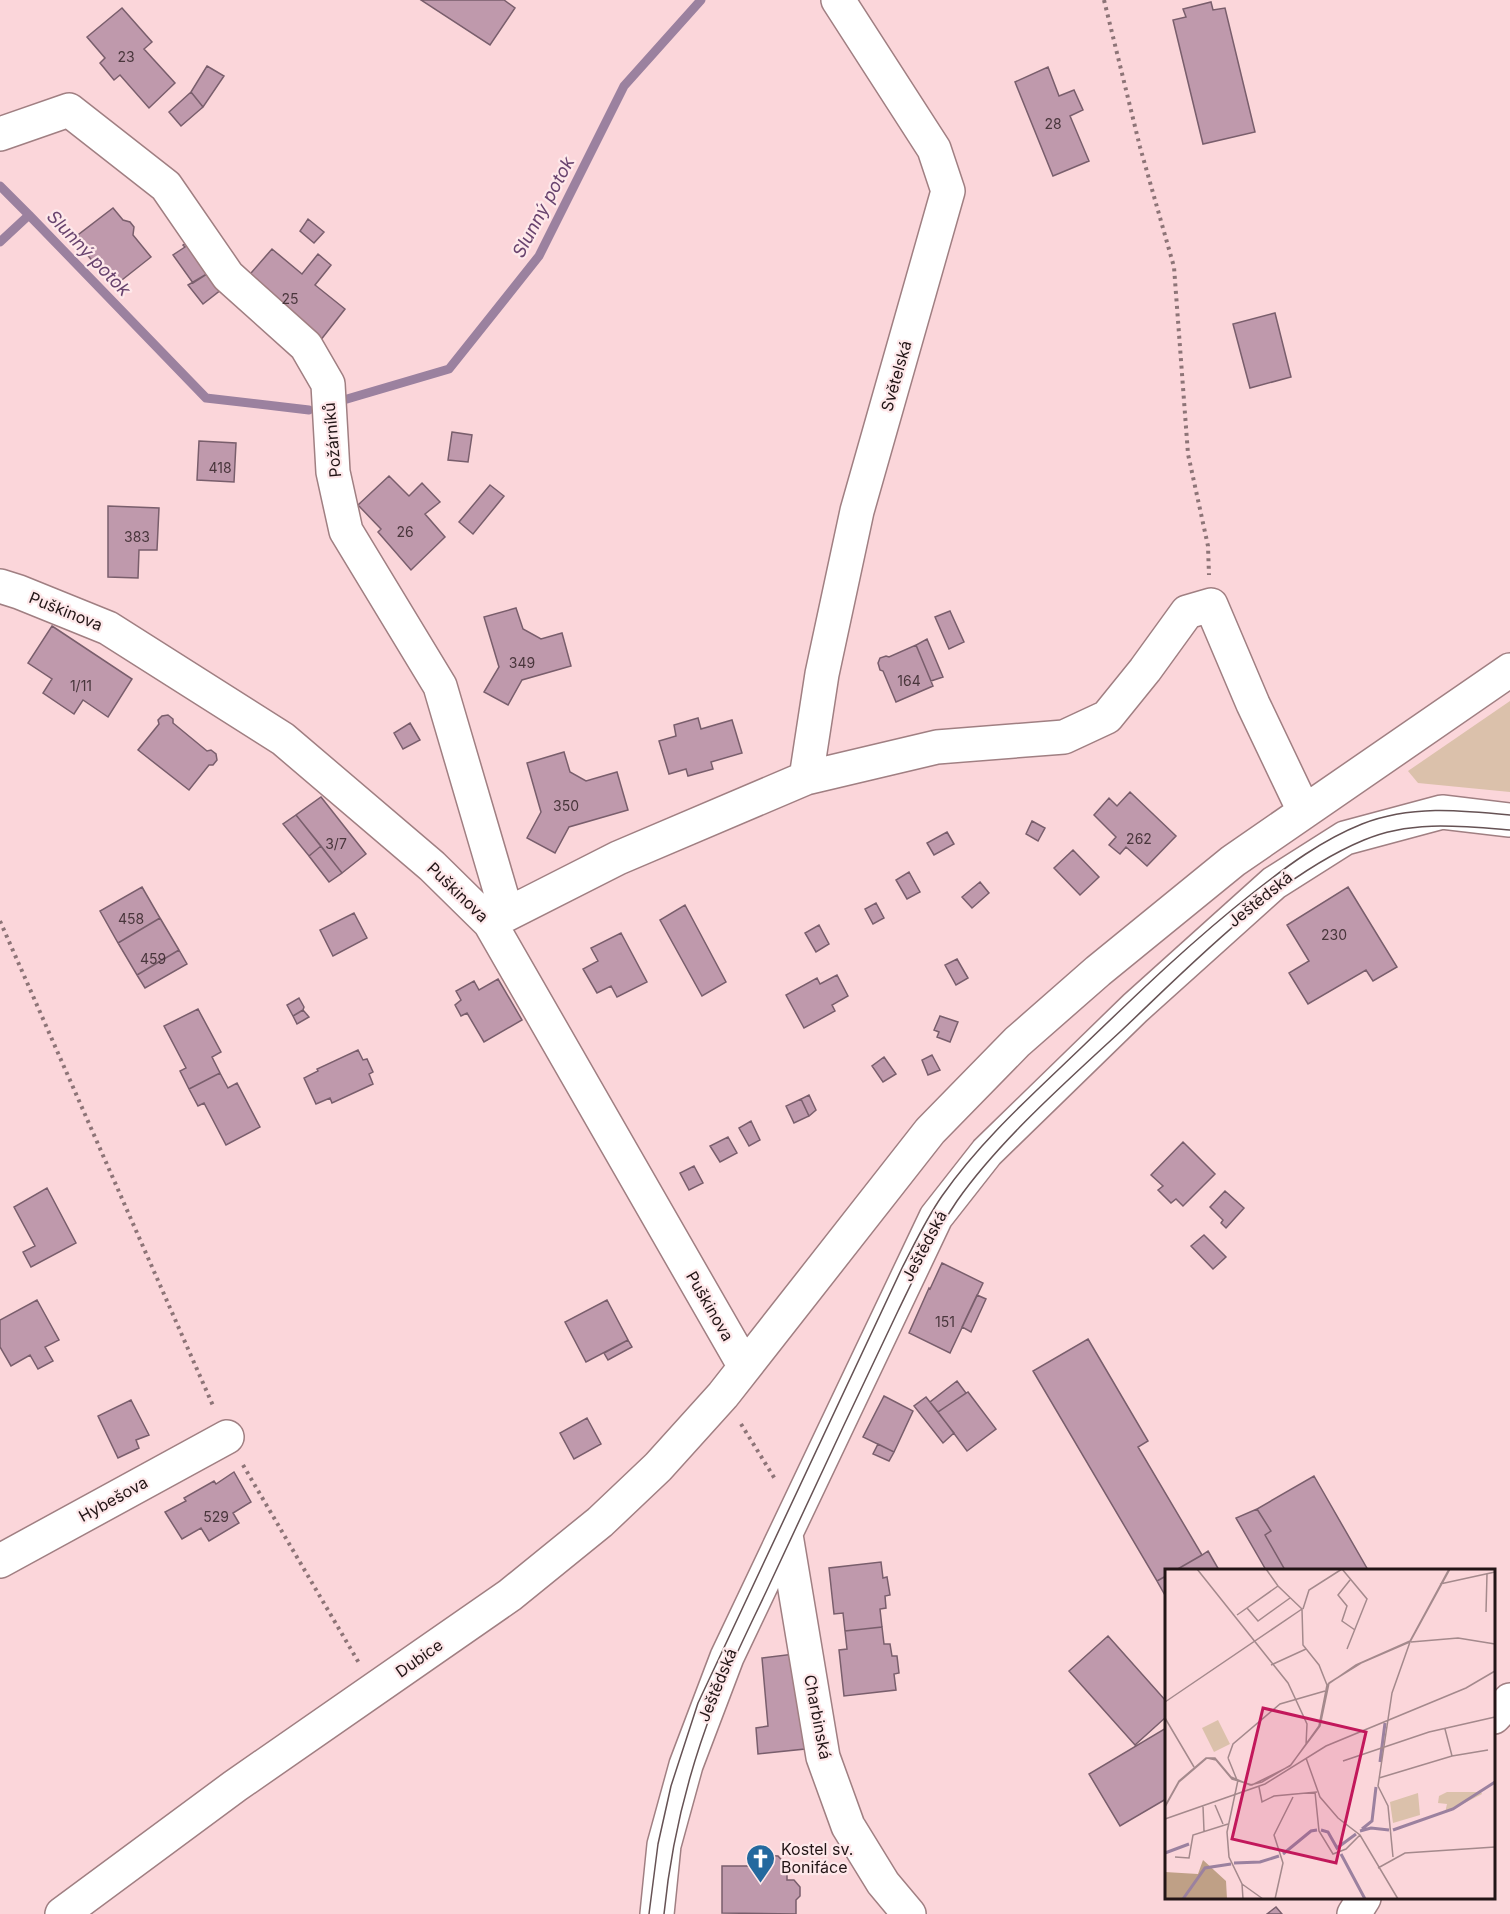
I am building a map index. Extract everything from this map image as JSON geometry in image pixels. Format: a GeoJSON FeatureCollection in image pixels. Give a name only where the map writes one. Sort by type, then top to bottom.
{"type":"FeatureCollection","features":[{"type":"Feature","properties":{"kind":"street","name":"Světelská"},"geometry":{"type":"LineString","coordinates":[[806,778],[822,674],[857,511],[948,191],[934,149],[838,0]]}},
{"type":"Feature","properties":{"kind":"street","name":"Požárníků"},"geometry":{"type":"LineString","coordinates":[[0,134],[69,110],[166,186],[228,276],[306,346],[328,384],[333,472],[346,531],[440,686],[499,919]]}},
{"type":"Feature","properties":{"kind":"street","name":"Puškinova"},"geometry":{"type":"LineString","coordinates":[[0,586],[108,627],[283,739],[432,866],[499,919],[745,1367]]}},
{"type":"Feature","properties":{"kind":"street"},"geometry":{"type":"LineString","coordinates":[[499,919],[618,858],[806,778],[937,747],[1064,737],[1107,717],[1187,612],[1211,605],[1253,704],[1304,811]]}},
{"type":"Feature","properties":{"kind":"street"},"geometry":{"type":"LineString","coordinates":[[745,1367],[930,1131],[1017,1042],[1098,971],[1224,869],[1304,811],[1510,670]]}},
{"type":"Feature","properties":{"kind":"street","name":"Ještědská"},"geometry":{"type":"LineString","coordinates":[[657,1914],[664,1845],[686,1765],[727,1657],[936,1217],[987,1152],[1135,1008],[1274,883],[1345,838],[1442,812],[1510,820]]}},
{"type":"Feature","properties":{"kind":"street","name":"Dubice"},"geometry":{"type":"LineString","coordinates":[[62,1914],[235,1786],[510,1595],[600,1522],[658,1467],[745,1367]]}},
{"type":"Feature","properties":{"kind":"street","name":"Hybešova"},"geometry":{"type":"LineString","coordinates":[[0,1561],[226,1437]]}},
{"type":"Feature","properties":{"kind":"street","name":"Charbinská"},"geometry":{"type":"LineString","coordinates":[[786,1535],[823,1757],[848,1826],[883,1883],[909,1914]]}},
{"type":"Feature","properties":{"kind":"street"},"geometry":{"type":"LineString","coordinates":[[1495,1716],[1510,1700]]}},
{"type":"Feature","properties":{"kind":"street"},"geometry":{"type":"LineString","coordinates":[[1354,1914],[1363,1899]]}},
{"type":"Feature","properties":{"kind":"path"},"geometry":{"type":"LineString","coordinates":[[1104,0],[1140,147],[1174,267],[1188,454],[1208,546],[1211,605]]}},
{"type":"Feature","properties":{"kind":"path"},"geometry":{"type":"LineString","coordinates":[[0,921],[226,1437],[375,1689]]}},
{"type":"Feature","properties":{"kind":"path"},"geometry":{"type":"LineString","coordinates":[[723,1395],[779,1485],[801,1501]]}},
{"type":"Feature","properties":{"kind":"shaded area"},"geometry":{"type":"Polygon","coordinates":[[[1510,701],[1510,792],[1418,783],[1408,771],[1510,701]]]}},
{"type":"Feature","properties":{"kind":"building"},"geometry":{"type":"Polygon","coordinates":[[[421,0],[504,0],[515,8],[490,45],[421,0]]]}},
{"type":"Feature","properties":{"kind":"building"},"geometry":{"type":"Polygon","coordinates":[[[1211,2],[1213,10],[1225,8],[1255,132],[1203,144],[1173,20],[1186,17],[1183,9],[1211,2]]]}},
{"type":"Feature","properties":{"kind":"building"},"geometry":{"type":"Polygon","coordinates":[[[122,8],[152,42],[144,49],[175,83],[149,108],[120,75],[114,80],[100,63],[105,58],[87,37],[122,8]]]}},
{"type":"Feature","properties":{"kind":"building"},"geometry":{"type":"Polygon","coordinates":[[[207,66],[224,76],[203,107],[191,92],[207,66]]]}},
{"type":"Feature","properties":{"kind":"building"},"geometry":{"type":"Polygon","coordinates":[[[1048,67],[1059,96],[1074,90],[1083,110],[1070,116],[1089,161],[1053,176],[1015,82],[1048,67]]]}},
{"type":"Feature","properties":{"kind":"building"},"geometry":{"type":"Polygon","coordinates":[[[191,92],[203,107],[181,126],[169,112],[191,92]]]}},
{"type":"Feature","properties":{"kind":"building"},"geometry":{"type":"Polygon","coordinates":[[[113,208],[123,220],[130,222],[134,227],[133,235],[151,257],[113,287],[74,238],[113,208]]]}},
{"type":"Feature","properties":{"kind":"building"},"geometry":{"type":"Polygon","coordinates":[[[308,219],[324,232],[314,243],[300,231],[308,219]]]}},
{"type":"Feature","properties":{"kind":"building"},"geometry":{"type":"Polygon","coordinates":[[[189,241],[210,272],[193,283],[173,255],[185,247],[183,245],[189,241]]]}},
{"type":"Feature","properties":{"kind":"building"},"geometry":{"type":"Polygon","coordinates":[[[272,249],[302,274],[318,254],[331,265],[315,285],[345,309],[320,341],[244,281],[272,249]]]}},
{"type":"Feature","properties":{"kind":"building"},"geometry":{"type":"Polygon","coordinates":[[[210,272],[222,289],[203,304],[188,285],[210,272]]]}},
{"type":"Feature","properties":{"kind":"building"},"geometry":{"type":"Polygon","coordinates":[[[1275,313],[1291,377],[1250,388],[1233,324],[1275,313]]]}},
{"type":"Feature","properties":{"kind":"building"},"geometry":{"type":"Polygon","coordinates":[[[452,432],[472,435],[468,462],[448,460],[452,432]]]}},
{"type":"Feature","properties":{"kind":"building"},"geometry":{"type":"Polygon","coordinates":[[[199,441],[236,443],[234,482],[197,480],[199,441]]]}},
{"type":"Feature","properties":{"kind":"building"},"geometry":{"type":"Polygon","coordinates":[[[389,476],[409,496],[422,483],[440,502],[425,514],[445,537],[411,570],[378,532],[381,529],[358,505],[389,476]]]}},
{"type":"Feature","properties":{"kind":"building"},"geometry":{"type":"Polygon","coordinates":[[[490,485],[504,496],[473,534],[459,522],[490,485]]]}},
{"type":"Feature","properties":{"kind":"building"},"geometry":{"type":"Polygon","coordinates":[[[108,506],[159,508],[157,550],[139,550],[138,578],[108,577],[108,506]]]}},
{"type":"Feature","properties":{"kind":"building"},"geometry":{"type":"Polygon","coordinates":[[[516,608],[523,629],[541,639],[562,633],[571,666],[522,680],[508,705],[484,692],[499,667],[484,617],[516,608]]]}},
{"type":"Feature","properties":{"kind":"building"},"geometry":{"type":"Polygon","coordinates":[[[950,611],[964,642],[949,649],[935,617],[950,611]]]}},
{"type":"Feature","properties":{"kind":"building"},"geometry":{"type":"Polygon","coordinates":[[[52,626],[132,679],[108,717],[83,700],[74,714],[43,693],[52,679],[28,663],[52,626]]]}},
{"type":"Feature","properties":{"kind":"building"},"geometry":{"type":"Polygon","coordinates":[[[927,639],[943,677],[931,681],[916,645],[927,639]]]}},
{"type":"Feature","properties":{"kind":"building"},"geometry":{"type":"Polygon","coordinates":[[[916,645],[933,686],[896,702],[878,663],[880,658],[889,657],[916,645]]]}},
{"type":"Feature","properties":{"kind":"building"},"geometry":{"type":"Polygon","coordinates":[[[168,715],[173,719],[173,723],[207,751],[211,750],[216,754],[217,760],[213,765],[209,765],[189,790],[138,750],[159,724],[158,720],[168,715]]]}},
{"type":"Feature","properties":{"kind":"building"},"geometry":{"type":"Polygon","coordinates":[[[698,718],[701,729],[732,720],[742,753],[711,762],[713,769],[688,776],[686,769],[669,774],[659,741],[676,736],[674,725],[698,718]]]}},
{"type":"Feature","properties":{"kind":"building"},"geometry":{"type":"Polygon","coordinates":[[[410,723],[420,740],[403,749],[394,733],[410,723]]]}},
{"type":"Feature","properties":{"kind":"building"},"geometry":{"type":"Polygon","coordinates":[[[564,752],[570,772],[586,781],[617,772],[628,810],[569,827],[555,853],[527,838],[541,812],[527,763],[564,752]]]}},
{"type":"Feature","properties":{"kind":"building"},"geometry":{"type":"Polygon","coordinates":[[[1130,792],[1176,836],[1147,866],[1126,847],[1120,854],[1109,845],[1116,837],[1094,815],[1109,798],[1117,806],[1130,792]]]}},
{"type":"Feature","properties":{"kind":"building"},"geometry":{"type":"Polygon","coordinates":[[[321,797],[366,854],[342,873],[296,815],[321,797]]]}},
{"type":"Feature","properties":{"kind":"building"},"geometry":{"type":"Polygon","coordinates":[[[296,815],[321,846],[309,856],[283,824],[296,815]]]}},
{"type":"Feature","properties":{"kind":"building"},"geometry":{"type":"Polygon","coordinates":[[[1032,821],[1045,828],[1038,841],[1026,834],[1032,821]]]}},
{"type":"Feature","properties":{"kind":"building"},"geometry":{"type":"Polygon","coordinates":[[[947,832],[954,844],[934,855],[927,843],[947,832]]]}},
{"type":"Feature","properties":{"kind":"building"},"geometry":{"type":"Polygon","coordinates":[[[321,846],[342,873],[329,882],[309,856],[321,846]]]}},
{"type":"Feature","properties":{"kind":"building"},"geometry":{"type":"Polygon","coordinates":[[[1073,850],[1099,877],[1080,895],[1054,868],[1073,850]]]}},
{"type":"Feature","properties":{"kind":"building"},"geometry":{"type":"Polygon","coordinates":[[[909,872],[920,892],[907,899],[896,880],[909,872]]]}},
{"type":"Feature","properties":{"kind":"building"},"geometry":{"type":"Polygon","coordinates":[[[980,882],[989,893],[972,908],[962,897],[980,882]]]}},
{"type":"Feature","properties":{"kind":"building"},"geometry":{"type":"Polygon","coordinates":[[[142,887],[160,918],[118,943],[100,911],[142,887]]]}},
{"type":"Feature","properties":{"kind":"building"},"geometry":{"type":"Polygon","coordinates":[[[1348,887],[1397,967],[1373,981],[1366,970],[1308,1004],[1289,973],[1309,961],[1287,925],[1348,887]]]}},
{"type":"Feature","properties":{"kind":"building"},"geometry":{"type":"Polygon","coordinates":[[[876,903],[884,918],[873,924],[865,909],[876,903]]]}},
{"type":"Feature","properties":{"kind":"building"},"geometry":{"type":"Polygon","coordinates":[[[685,905],[726,982],[702,996],[660,920],[685,905]]]}},
{"type":"Feature","properties":{"kind":"building"},"geometry":{"type":"Polygon","coordinates":[[[354,913],[367,938],[333,956],[320,930],[354,913]]]}},
{"type":"Feature","properties":{"kind":"building"},"geometry":{"type":"Polygon","coordinates":[[[160,918],[179,950],[137,975],[118,943],[160,918]]]}},
{"type":"Feature","properties":{"kind":"building"},"geometry":{"type":"Polygon","coordinates":[[[819,925],[829,944],[816,952],[805,933],[819,925]]]}},
{"type":"Feature","properties":{"kind":"building"},"geometry":{"type":"Polygon","coordinates":[[[621,933],[647,982],[617,997],[611,986],[597,993],[583,969],[598,961],[591,948],[621,933]]]}},
{"type":"Feature","properties":{"kind":"building"},"geometry":{"type":"Polygon","coordinates":[[[179,950],[187,964],[145,988],[137,975],[179,950]]]}},
{"type":"Feature","properties":{"kind":"building"},"geometry":{"type":"Polygon","coordinates":[[[957,959],[968,978],[956,985],[945,965],[957,959]]]}},
{"type":"Feature","properties":{"kind":"building"},"geometry":{"type":"Polygon","coordinates":[[[837,975],[848,996],[832,1005],[835,1011],[804,1028],[786,995],[817,978],[820,984],[837,975]]]}},
{"type":"Feature","properties":{"kind":"building"},"geometry":{"type":"Polygon","coordinates":[[[498,979],[522,1020],[484,1042],[467,1013],[461,1016],[455,1005],[461,1000],[456,991],[474,981],[479,990],[498,979]]]}},
{"type":"Feature","properties":{"kind":"building"},"geometry":{"type":"Polygon","coordinates":[[[299,998],[304,1007],[303,1010],[293,1016],[287,1005],[299,998]]]}},
{"type":"Feature","properties":{"kind":"building"},"geometry":{"type":"Polygon","coordinates":[[[198,1009],[221,1052],[212,1057],[220,1073],[189,1089],[180,1071],[186,1068],[164,1026],[198,1009]]]}},
{"type":"Feature","properties":{"kind":"building"},"geometry":{"type":"Polygon","coordinates":[[[303,1010],[309,1017],[297,1024],[293,1016],[303,1010]]]}},
{"type":"Feature","properties":{"kind":"building"},"geometry":{"type":"Polygon","coordinates":[[[940,1016],[958,1022],[950,1042],[937,1037],[939,1032],[934,1030],[940,1016]]]}},
{"type":"Feature","properties":{"kind":"building"},"geometry":{"type":"Polygon","coordinates":[[[358,1050],[363,1060],[367,1059],[373,1072],[369,1074],[373,1084],[332,1103],[330,1098],[316,1104],[304,1078],[318,1071],[317,1069],[358,1050]]]}},
{"type":"Feature","properties":{"kind":"building"},"geometry":{"type":"Polygon","coordinates":[[[932,1055],[940,1070],[928,1075],[922,1060],[932,1055]]]}},
{"type":"Feature","properties":{"kind":"building"},"geometry":{"type":"Polygon","coordinates":[[[884,1057],[896,1074],[883,1082],[872,1066],[884,1057]]]}},
{"type":"Feature","properties":{"kind":"building"},"geometry":{"type":"Polygon","coordinates":[[[220,1073],[228,1088],[237,1083],[260,1127],[226,1145],[204,1103],[198,1106],[189,1089],[220,1073]]]}},
{"type":"Feature","properties":{"kind":"building"},"geometry":{"type":"Polygon","coordinates":[[[809,1095],[816,1110],[809,1116],[801,1099],[809,1095]]]}},
{"type":"Feature","properties":{"kind":"building"},"geometry":{"type":"Polygon","coordinates":[[[801,1099],[809,1116],[794,1123],[786,1106],[801,1099]]]}},
{"type":"Feature","properties":{"kind":"building"},"geometry":{"type":"Polygon","coordinates":[[[751,1121],[760,1140],[749,1146],[739,1128],[751,1121]]]}},
{"type":"Feature","properties":{"kind":"building"},"geometry":{"type":"Polygon","coordinates":[[[728,1137],[737,1153],[720,1162],[710,1146],[728,1137]]]}},
{"type":"Feature","properties":{"kind":"building"},"geometry":{"type":"Polygon","coordinates":[[[1183,1142],[1215,1174],[1183,1206],[1176,1199],[1171,1203],[1158,1190],[1163,1186],[1151,1175],[1183,1142]]]}},
{"type":"Feature","properties":{"kind":"building"},"geometry":{"type":"Polygon","coordinates":[[[694,1166],[703,1183],[689,1190],[680,1173],[694,1166]]]}},
{"type":"Feature","properties":{"kind":"building"},"geometry":{"type":"Polygon","coordinates":[[[47,1188],[76,1243],[31,1267],[23,1252],[35,1246],[14,1207],[47,1188]]]}},
{"type":"Feature","properties":{"kind":"building"},"geometry":{"type":"Polygon","coordinates":[[[1225,1191],[1244,1208],[1226,1228],[1221,1223],[1223,1220],[1210,1207],[1225,1191]]]}},
{"type":"Feature","properties":{"kind":"building"},"geometry":{"type":"Polygon","coordinates":[[[1204,1235],[1226,1257],[1213,1269],[1191,1246],[1204,1235]]]}},
{"type":"Feature","properties":{"kind":"building"},"geometry":{"type":"Polygon","coordinates":[[[942,1263],[983,1283],[950,1353],[909,1333],[942,1263]]]}},
{"type":"Feature","properties":{"kind":"building"},"geometry":{"type":"Polygon","coordinates":[[[977,1295],[986,1299],[971,1332],[962,1327],[977,1295]]]}},
{"type":"Feature","properties":{"kind":"building"},"geometry":{"type":"Polygon","coordinates":[[[37,1300],[59,1340],[45,1347],[53,1361],[38,1369],[30,1355],[11,1366],[0,1347],[0,1320],[37,1300]]]}},
{"type":"Feature","properties":{"kind":"building"},"geometry":{"type":"Polygon","coordinates":[[[607,1300],[628,1340],[586,1362],[565,1322],[607,1300]]]}},
{"type":"Feature","properties":{"kind":"building"},"geometry":{"type":"Polygon","coordinates":[[[1088,1339],[1148,1441],[1138,1447],[1202,1555],[1178,1569],[1165,1569],[1165,1577],[1157,1581],[1033,1371],[1088,1339]]]}},
{"type":"Feature","properties":{"kind":"building"},"geometry":{"type":"Polygon","coordinates":[[[628,1340],[632,1347],[608,1360],[604,1353],[628,1340]]]}},
{"type":"Feature","properties":{"kind":"building"},"geometry":{"type":"Polygon","coordinates":[[[957,1381],[966,1393],[938,1412],[930,1402],[957,1381]]]}},
{"type":"Feature","properties":{"kind":"building"},"geometry":{"type":"Polygon","coordinates":[[[968,1392],[996,1429],[967,1451],[938,1412],[968,1392]]]}},
{"type":"Feature","properties":{"kind":"building"},"geometry":{"type":"Polygon","coordinates":[[[884,1396],[913,1411],[894,1452],[863,1437],[884,1396]]]}},
{"type":"Feature","properties":{"kind":"building"},"geometry":{"type":"Polygon","coordinates":[[[926,1397],[954,1433],[943,1443],[914,1406],[926,1397]]]}},
{"type":"Feature","properties":{"kind":"building"},"geometry":{"type":"Polygon","coordinates":[[[131,1400],[149,1435],[136,1440],[139,1448],[118,1458],[98,1416],[131,1400]]]}},
{"type":"Feature","properties":{"kind":"building"},"geometry":{"type":"Polygon","coordinates":[[[587,1418],[601,1444],[574,1459],[560,1433],[587,1418]]]}},
{"type":"Feature","properties":{"kind":"building"},"geometry":{"type":"Polygon","coordinates":[[[878,1444],[894,1452],[889,1461],[873,1454],[878,1444]]]}},
{"type":"Feature","properties":{"kind":"building"},"geometry":{"type":"Polygon","coordinates":[[[234,1472],[251,1502],[233,1513],[239,1523],[209,1541],[201,1528],[182,1539],[165,1512],[186,1501],[184,1498],[214,1481],[216,1484],[234,1472]]]}},
{"type":"Feature","properties":{"kind":"building"},"geometry":{"type":"Polygon","coordinates":[[[1314,1476],[1367,1569],[1284,1569],[1265,1535],[1271,1531],[1257,1509],[1314,1476]]]}},
{"type":"Feature","properties":{"kind":"building"},"geometry":{"type":"Polygon","coordinates":[[[1257,1509],[1271,1531],[1265,1535],[1284,1569],[1265,1569],[1236,1518],[1257,1509]]]}},
{"type":"Feature","properties":{"kind":"building"},"geometry":{"type":"Polygon","coordinates":[[[1208,1551],[1218,1569],[1178,1569],[1208,1551]]]}},
{"type":"Feature","properties":{"kind":"building"},"geometry":{"type":"Polygon","coordinates":[[[881,1562],[883,1578],[887,1577],[890,1595],[885,1596],[886,1608],[880,1609],[882,1627],[845,1631],[843,1613],[834,1614],[829,1568],[881,1562]]]}},
{"type":"Feature","properties":{"kind":"building"},"geometry":{"type":"Polygon","coordinates":[[[1165,1577],[1165,1595],[1157,1581],[1165,1577]]]}},
{"type":"Feature","properties":{"kind":"building"},"geometry":{"type":"Polygon","coordinates":[[[882,1627],[884,1644],[890,1644],[892,1656],[897,1656],[899,1673],[894,1674],[896,1690],[844,1696],[839,1650],[847,1649],[845,1631],[882,1627]]]}},
{"type":"Feature","properties":{"kind":"building"},"geometry":{"type":"Polygon","coordinates":[[[1108,1636],[1165,1700],[1165,1718],[1135,1745],[1069,1671],[1108,1636]]]}},
{"type":"Feature","properties":{"kind":"building"},"geometry":{"type":"Polygon","coordinates":[[[794,1654],[805,1749],[758,1754],[756,1728],[768,1726],[762,1658],[794,1654]]]}},
{"type":"Feature","properties":{"kind":"building"},"geometry":{"type":"Polygon","coordinates":[[[1165,1729],[1165,1800],[1120,1826],[1089,1774],[1165,1729]]]}},
{"type":"Feature","properties":{"kind":"building","name":"Kostel sv. Bonifáce"},"geometry":{"type":"Polygon","coordinates":[[[757,1855],[778,1856],[787,1866],[787,1880],[794,1880],[800,1887],[800,1896],[796,1900],[796,1914],[722,1913],[722,1866],[748,1866],[757,1855]]]}},
{"type":"Feature","properties":{"kind":"building"},"geometry":{"type":"Polygon","coordinates":[[[1276,1907],[1282,1914],[1267,1914],[1276,1907]]]}},
{"type":"Feature","properties":{"kind":"waterway","name":"Slunný potok"},"geometry":{"type":"LineString","coordinates":[[347,399],[449,369],[539,256],[624,86],[701,0]]}},
{"type":"Feature","properties":{"kind":"waterway"},"geometry":{"type":"LineString","coordinates":[[0,186],[29,215]]}},
{"type":"Feature","properties":{"kind":"waterway","name":"Slunný potok"},"geometry":{"type":"LineString","coordinates":[[0,242],[29,215],[206,398],[309,410]]}},
{"type":"Feature","properties":{"kind":"tram line"},"geometry":{"type":"LineString","coordinates":[[649,1914],[658,1844],[671,1786],[698,1703],[902,1268],[931,1213],[957,1175],[1008,1118],[1166,967],[1231,910],[1305,854],[1347,830],[1398,814],[1435,810],[1510,815]]}},
{"type":"Feature","properties":{"kind":"tram line"},"geometry":{"type":"LineString","coordinates":[[664,1914],[671,1861],[682,1808],[696,1757],[720,1692],[919,1269],[949,1214],[974,1178],[1034,1112],[1205,951],[1266,899],[1298,876],[1364,840],[1399,829],[1436,826],[1510,830]]}},
{"type":"Feature","properties":{"kind":"place","name":"Kostel sv. Bonifáce"},"geometry":{"type":"Point","coordinates":[760,1884]}}]}
